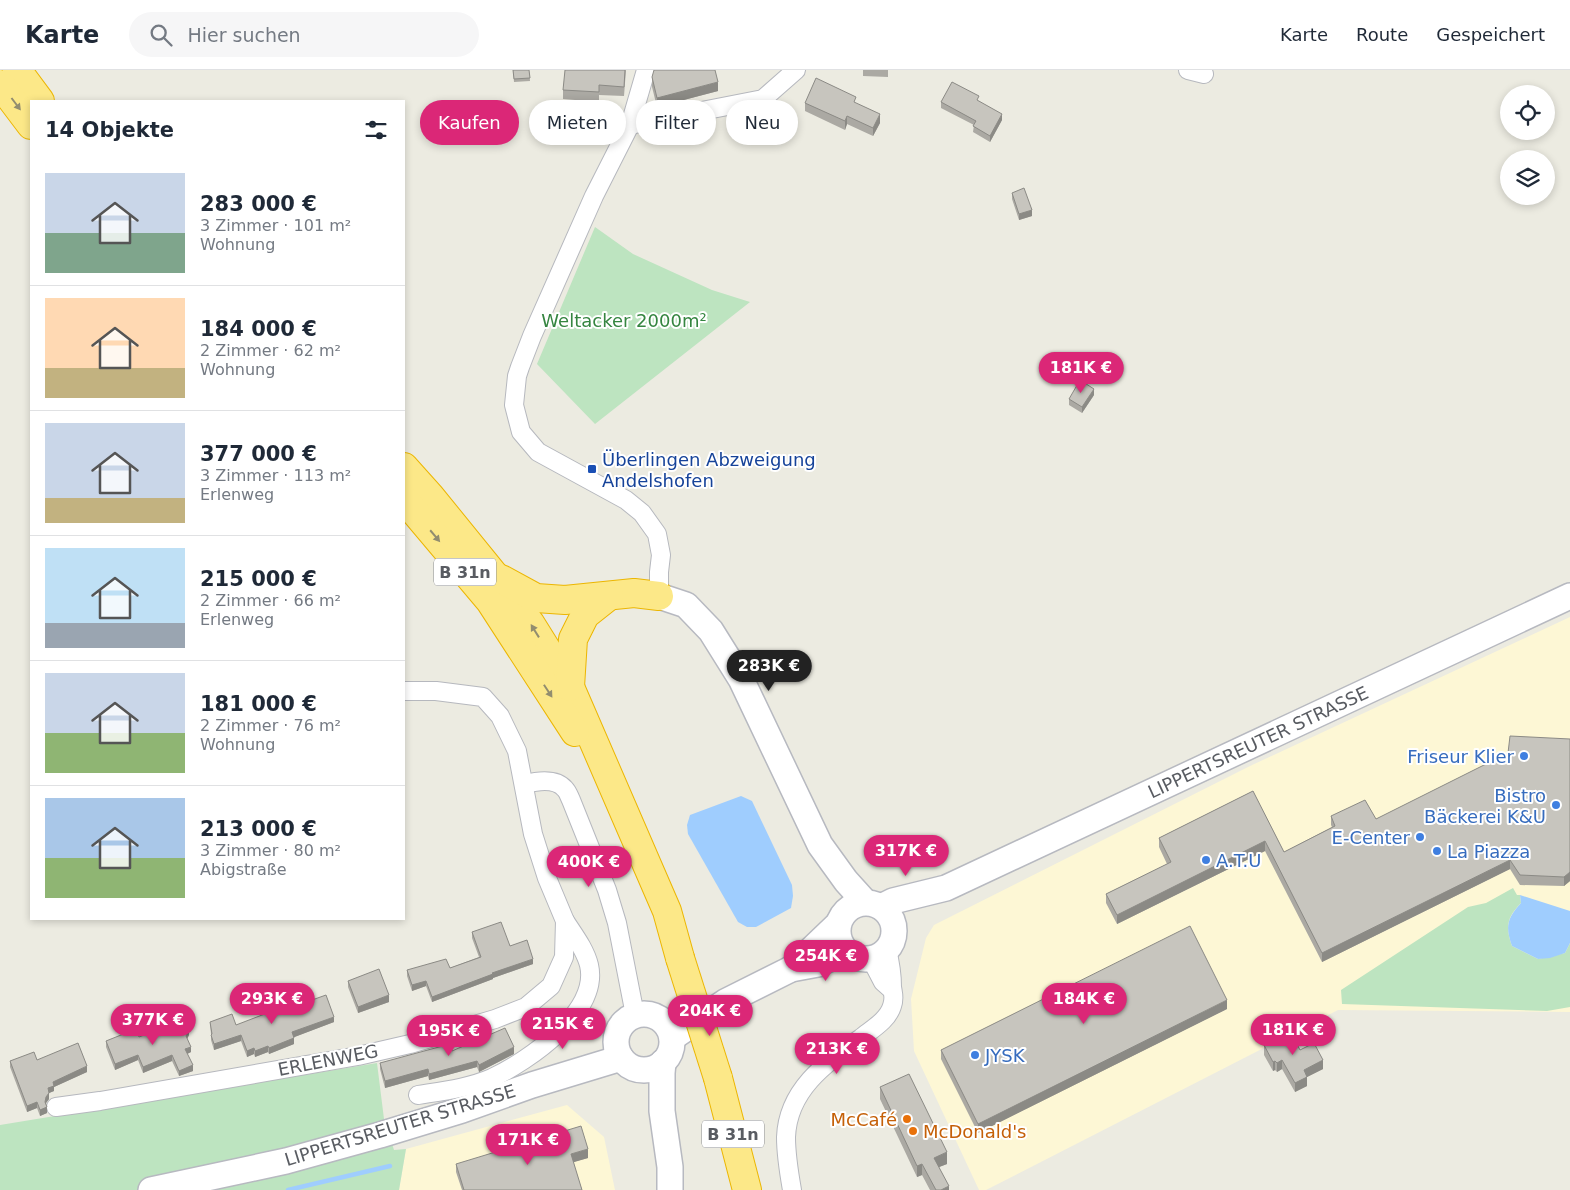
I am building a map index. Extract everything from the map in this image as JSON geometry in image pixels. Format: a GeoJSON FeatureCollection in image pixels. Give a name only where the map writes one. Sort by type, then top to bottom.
{"type":"FeatureCollection","features":[{"type":"Feature","properties":{"kind":"highway"},"geometry":{"type":"LineString","coordinates":[[17,70],[39,100]]}},
{"type":"Feature","properties":{"kind":"highway"},"geometry":{"type":"LineString","coordinates":[[0,84],[30,124]]}},
{"type":"Feature","properties":{"kind":"highway","name":"B 31n"},"geometry":{"type":"LineString","coordinates":[[405,468],[495,576],[530,623],[570,687],[667,911],[718,1078],[747,1190]]}},
{"type":"Feature","properties":{"kind":"highway","name":"B 31n"},"geometry":{"type":"LineString","coordinates":[[405,500],[490,601],[566,719],[611,784]]}},
{"type":"Feature","properties":{"kind":"highway","name":"B 31n"},"geometry":{"type":"LineString","coordinates":[[495,576],[536,598],[565,600],[609,596]]}},
{"type":"Feature","properties":{"kind":"highway"},"geometry":{"type":"LineString","coordinates":[[609,596],[634,593],[659,596]]}},
{"type":"Feature","properties":{"kind":"highway","name":"B 31n"},"geometry":{"type":"LineString","coordinates":[[570,687],[573,639],[585,615],[609,596]]}},
{"type":"Feature","properties":{"kind":"main road"},"geometry":{"type":"LineString","coordinates":[[659,596],[686,605],[711,631],[725,650],[820,845],[880,929],[862,959],[853,956],[846,950],[839,938],[840,920],[820,845]]}},
{"type":"Feature","properties":{"kind":"main road","name":"LIPPERTSREUTER STRASSE"},"geometry":{"type":"LineString","coordinates":[[840,920],[852,906],[880,929],[946,888],[1570,596]]}},
{"type":"Feature","properties":{"kind":"main road"},"geometry":{"type":"LineString","coordinates":[[791,969],[840,920]]}},
{"type":"Feature","properties":{"kind":"main road"},"geometry":{"type":"LineString","coordinates":[[666,1029],[791,969],[818,964],[846,950]]}},
{"type":"Feature","properties":{"kind":"main road"},"geometry":{"type":"LineString","coordinates":[[625,1058],[648,1070],[663,1062],[670,1051],[666,1029],[652,1015],[643,1013],[628,1018],[618,1030],[625,1058],[662,1111]]}},
{"type":"Feature","properties":{"kind":"main road","name":"LIPPERTSREUTER STRASSE"},"geometry":{"type":"LineString","coordinates":[[151,1190],[286,1161],[380,1135],[462,1110],[532,1085],[625,1058]]}},
{"type":"Feature","properties":{"kind":"main road"},"geometry":{"type":"LineString","coordinates":[[663,1062],[662,1111],[670,1166],[670,1190]]}},
{"type":"Feature","properties":{"kind":"street"},"geometry":{"type":"LineString","coordinates":[[646,70],[630,125],[594,196],[516,376],[514,405],[522,432],[538,452],[626,500],[642,513],[657,534],[661,555],[659,596]]}},
{"type":"Feature","properties":{"kind":"street"},"geometry":{"type":"LineString","coordinates":[[630,125],[763,99],[796,70]]}},
{"type":"Feature","properties":{"kind":"street","name":"ERLENWEG"},"geometry":{"type":"LineString","coordinates":[[405,691],[436,691],[483,697],[500,716],[517,751],[534,834],[547,878],[565,921],[581,946],[589,966],[589,989],[583,1002],[567,1024],[544,1045],[522,1061],[492,1078],[464,1087],[418,1095]]}},
{"type":"Feature","properties":{"kind":"street"},"geometry":{"type":"LineString","coordinates":[[525,784],[537,781],[551,782],[564,787],[572,800],[607,890],[617,923],[635,1015]]}},
{"type":"Feature","properties":{"kind":"street","name":"ERLENWEG"},"geometry":{"type":"LineString","coordinates":[[56,1107],[358,1056],[410,1044],[495,1019],[526,1007],[551,986],[564,957],[565,921]]}},
{"type":"Feature","properties":{"kind":"street"},"geometry":{"type":"LineString","coordinates":[[792,1190],[786,1136],[791,1111],[804,1085],[829,1061],[876,1027],[891,1009],[894,997],[892,990],[882,982],[880,929]]}},
{"type":"Feature","properties":{"kind":"shaded area"},"geometry":{"type":"Polygon","coordinates":[[[1570,617],[1570,1012],[1338,1010],[986,1190],[979,1190],[914,1051],[911,999],[926,938],[934,925],[1250,766],[1570,617]]]}},
{"type":"Feature","properties":{"kind":"shaded area"},"geometry":{"type":"Polygon","coordinates":[[[567,1105],[604,1137],[615,1190],[399,1190],[406,1149],[567,1105]]]}},
{"type":"Feature","properties":{"kind":"green space","name":"Weltacker 2000m²"},"geometry":{"type":"Polygon","coordinates":[[[595,227],[633,254],[712,290],[750,302],[595,424],[537,364],[595,227]]]}},
{"type":"Feature","properties":{"kind":"green space"},"geometry":{"type":"Polygon","coordinates":[[[1513,888],[1517,895],[1520,895],[1521,903],[1510,918],[1508,933],[1512,946],[1538,959],[1565,953],[1570,943],[1570,1007],[1547,1011],[1342,1004],[1341,990],[1468,907],[1486,903],[1513,888]]]}},
{"type":"Feature","properties":{"kind":"green space"},"geometry":{"type":"Polygon","coordinates":[[[377,1063],[384,1119],[394,1150],[406,1149],[399,1190],[0,1190],[0,1125],[377,1063]]]}},
{"type":"Feature","properties":{"kind":"water"},"geometry":{"type":"Polygon","coordinates":[[[741,796],[752,801],[792,885],[791,908],[756,927],[747,927],[738,922],[688,834],[687,825],[690,815],[741,796]]]}},
{"type":"Feature","properties":{"kind":"water"},"geometry":{"type":"Polygon","coordinates":[[[1520,895],[1570,911],[1570,943],[1565,953],[1550,958],[1538,959],[1512,946],[1508,928],[1510,918],[1521,903],[1520,895]]]}},
{"type":"Feature","properties":{"kind":"building"},"geometry":{"type":"Polygon","coordinates":[[[513,70],[529,70],[530,78],[514,79],[513,70]]]}},
{"type":"Feature","properties":{"kind":"building"},"geometry":{"type":"Polygon","coordinates":[[[565,70],[625,70],[624,87],[599,85],[599,92],[563,90],[565,70]]]}},
{"type":"Feature","properties":{"kind":"building"},"geometry":{"type":"Polygon","coordinates":[[[654,70],[715,70],[718,82],[657,98],[652,77],[654,70]]]}},
{"type":"Feature","properties":{"kind":"building"},"geometry":{"type":"Polygon","coordinates":[[[816,78],[856,97],[854,102],[880,114],[873,128],[847,116],[845,121],[805,103],[816,78]]]}},
{"type":"Feature","properties":{"kind":"building"},"geometry":{"type":"Polygon","coordinates":[[[952,82],[979,96],[977,100],[1002,114],[990,136],[973,126],[976,121],[941,102],[952,82]]]}},
{"type":"Feature","properties":{"kind":"building"},"geometry":{"type":"Polygon","coordinates":[[[1024,188],[1032,210],[1019,214],[1012,193],[1024,188]]]}},
{"type":"Feature","properties":{"kind":"building"},"geometry":{"type":"Polygon","coordinates":[[[1080,380],[1094,389],[1082,407],[1069,399],[1080,380]]]}},
{"type":"Feature","properties":{"kind":"building","name":"La Piazza"},"geometry":{"type":"Polygon","coordinates":[[[1510,736],[1570,739],[1570,872],[1564,877],[1520,875],[1510,860],[1322,953],[1265,841],[1117,915],[1106,894],[1171,862],[1159,838],[1253,791],[1284,852],[1335,826],[1331,816],[1365,800],[1376,819],[1508,753],[1510,736]]]}},
{"type":"Feature","properties":{"kind":"building"},"geometry":{"type":"Polygon","coordinates":[[[501,922],[510,946],[527,940],[533,959],[432,997],[426,981],[412,985],[407,970],[446,959],[450,968],[481,957],[472,932],[501,922]]]}},
{"type":"Feature","properties":{"kind":"building"},"geometry":{"type":"Polygon","coordinates":[[[1190,926],[1227,1000],[978,1124],[941,1050],[1190,926]]]}},
{"type":"Feature","properties":{"kind":"building"},"geometry":{"type":"Polygon","coordinates":[[[379,969],[389,995],[358,1007],[348,981],[379,969]]]}},
{"type":"Feature","properties":{"kind":"building"},"geometry":{"type":"Polygon","coordinates":[[[326,995],[334,1017],[292,1032],[294,1038],[269,1048],[268,1046],[255,1051],[254,1048],[247,1051],[241,1035],[214,1044],[210,1022],[232,1014],[236,1025],[283,1007],[284,1010],[326,995]]]}},
{"type":"Feature","properties":{"kind":"building"},"geometry":{"type":"Polygon","coordinates":[[[180,1021],[183,1027],[189,1030],[186,1036],[191,1047],[185,1049],[193,1065],[179,1071],[172,1055],[143,1067],[138,1055],[115,1064],[106,1041],[136,1029],[139,1037],[180,1021]]]}},
{"type":"Feature","properties":{"kind":"building"},"geometry":{"type":"Polygon","coordinates":[[[505,1028],[514,1047],[479,1065],[477,1061],[429,1074],[428,1069],[385,1081],[380,1063],[450,1044],[452,1051],[505,1028]]]}},
{"type":"Feature","properties":{"kind":"building"},"geometry":{"type":"Polygon","coordinates":[[[1290,1031],[1300,1050],[1314,1043],[1323,1060],[1304,1070],[1307,1077],[1295,1083],[1282,1060],[1277,1063],[1273,1062],[1264,1045],[1290,1031]]]}},
{"type":"Feature","properties":{"kind":"building"},"geometry":{"type":"Polygon","coordinates":[[[78,1043],[87,1066],[53,1082],[54,1086],[48,1088],[49,1093],[45,1102],[47,1107],[40,1110],[37,1102],[27,1106],[10,1061],[34,1052],[37,1060],[78,1043]]]}},
{"type":"Feature","properties":{"kind":"building","name":"McDonald's"},"geometry":{"type":"Polygon","coordinates":[[[909,1074],[947,1152],[934,1158],[949,1186],[941,1190],[936,1190],[922,1164],[917,1166],[880,1087],[909,1074]]]}},
{"type":"Feature","properties":{"kind":"building"},"geometry":{"type":"Polygon","coordinates":[[[581,1126],[588,1149],[571,1154],[582,1190],[464,1190],[456,1164],[581,1126]]]}},
{"type":"Feature","properties":{"kind":"waterway"},"geometry":{"type":"LineString","coordinates":[[288,1190],[390,1166]]}},
{"type":"Feature","properties":{"kind":"place","name":"Überlingen Abzweigung Andelshofen"},"geometry":{"type":"Point","coordinates":[592,469]}},
{"type":"Feature","properties":{"kind":"place","name":"Friseur Klier"},"geometry":{"type":"Point","coordinates":[1524,756]}},
{"type":"Feature","properties":{"kind":"place","name":"Bistro Bäckerei K&U"},"geometry":{"type":"Point","coordinates":[1556,805]}},
{"type":"Feature","properties":{"kind":"place","name":"E-Center"},"geometry":{"type":"Point","coordinates":[1420,837]}},
{"type":"Feature","properties":{"kind":"place","name":"La Piazza"},"geometry":{"type":"Point","coordinates":[1437,851]}},
{"type":"Feature","properties":{"kind":"place","name":"A.T.U"},"geometry":{"type":"Point","coordinates":[1206,860]}},
{"type":"Feature","properties":{"kind":"place","name":"JYSK"},"geometry":{"type":"Point","coordinates":[975,1055]}},
{"type":"Feature","properties":{"kind":"place","name":"McCafé"},"geometry":{"type":"Point","coordinates":[907,1119]}},
{"type":"Feature","properties":{"kind":"place","name":"McDonald's"},"geometry":{"type":"Point","coordinates":[913,1131]}}]}
